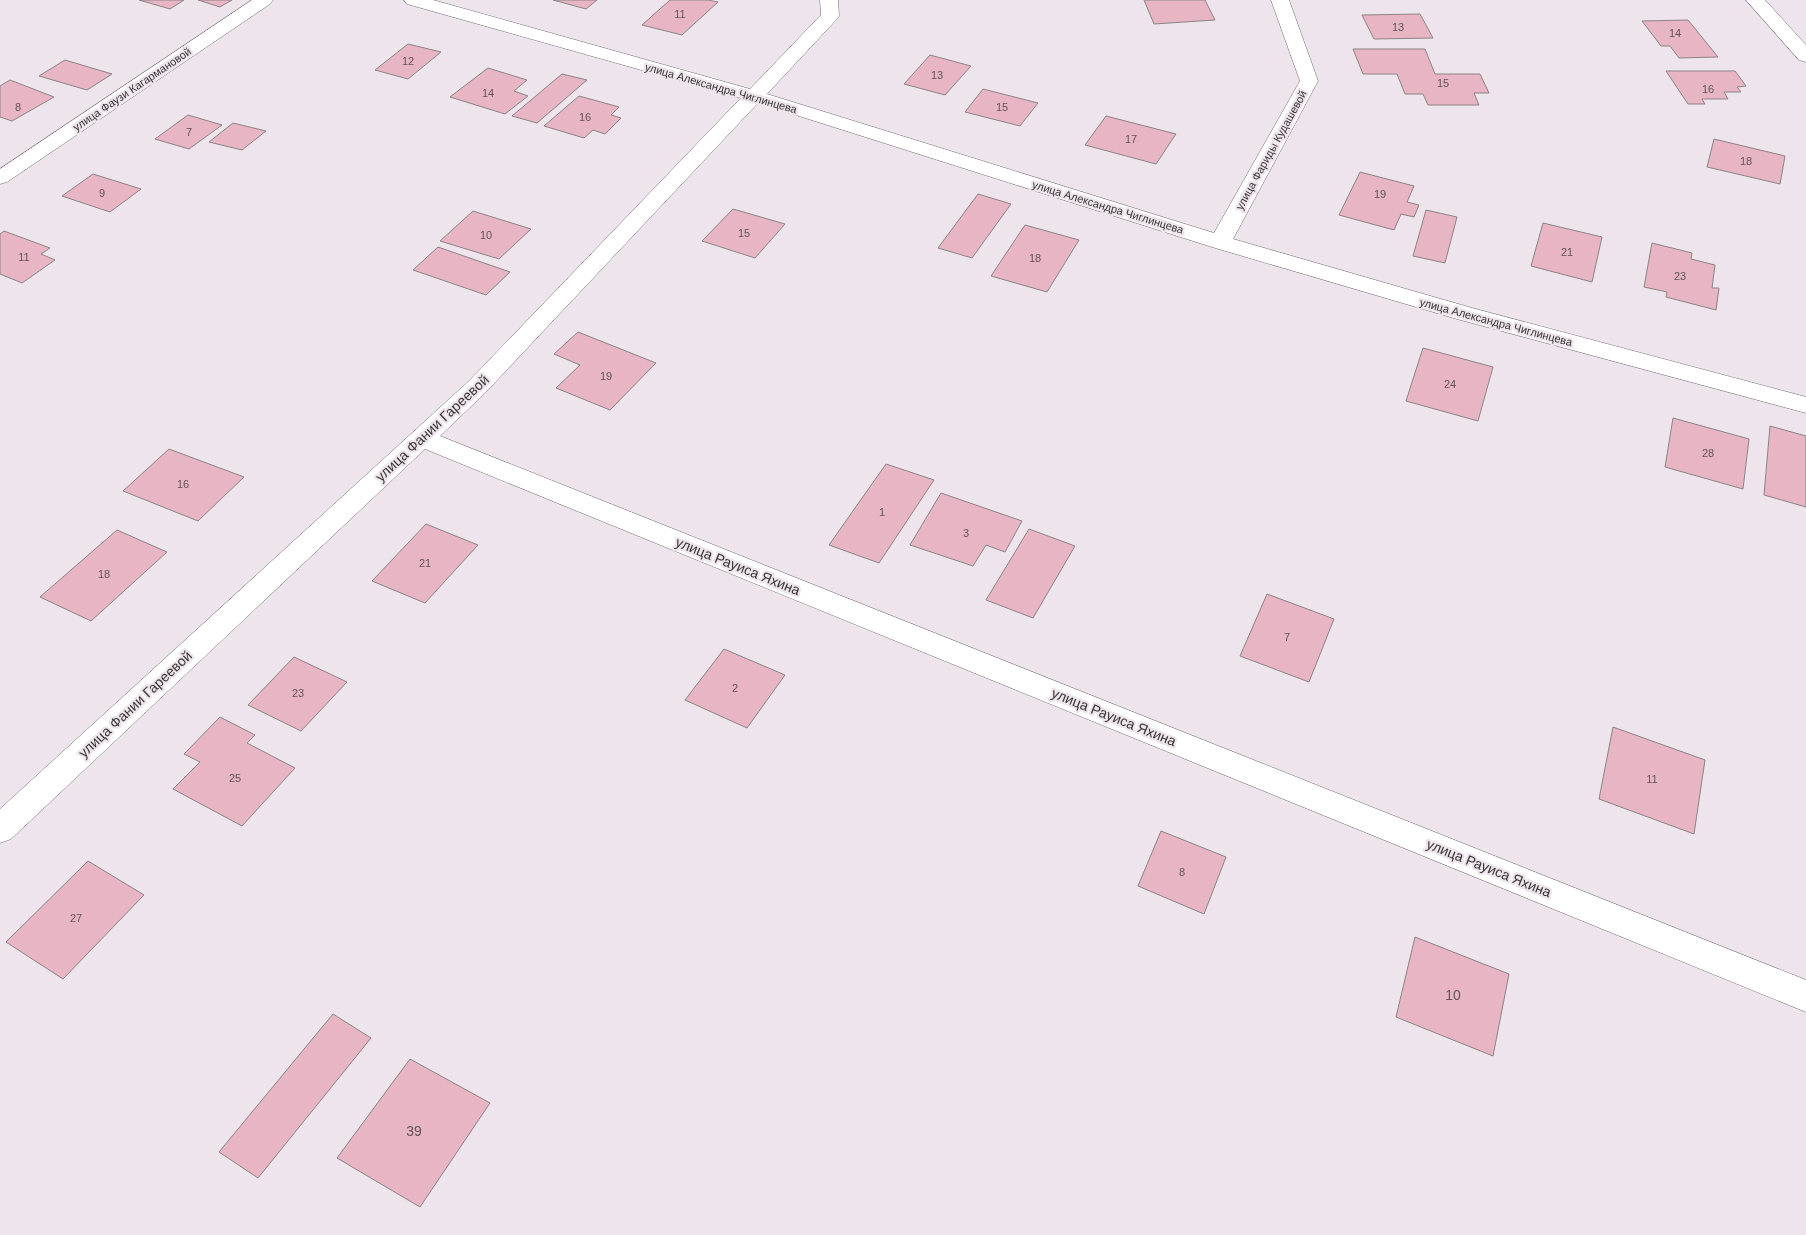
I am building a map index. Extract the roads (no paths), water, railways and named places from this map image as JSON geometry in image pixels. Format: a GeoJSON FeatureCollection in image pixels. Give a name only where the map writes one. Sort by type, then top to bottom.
{"type":"FeatureCollection","features":[{"type":"Feature","properties":{"kind":"street","name":"улица Фаузи Кагармановой"},"geometry":{"type":"LineString","coordinates":[[0,178],[264,0]]}},
{"type":"Feature","properties":{"kind":"street","name":"улица Александра Чиглинцева"},"geometry":{"type":"LineString","coordinates":[[413,0],[755,96],[1220,242],[1465,314],[1806,405]]}},
{"type":"Feature","properties":{"kind":"street","name":"улица Фании Гареевой"},"geometry":{"type":"LineString","coordinates":[[0,829],[477,387],[830,16],[829,0]]}},
{"type":"Feature","properties":{"kind":"street","name":"улица Фариды Кудашевой"},"geometry":{"type":"LineString","coordinates":[[1220,242],[1309,81],[1280,0]]}},
{"type":"Feature","properties":{"kind":"street"},"geometry":{"type":"LineString","coordinates":[[1756,0],[1806,56]]}},
{"type":"Feature","properties":{"kind":"street","name":"улица Рауиса Яхина"},"geometry":{"type":"LineString","coordinates":[[421,438],[1806,996]]}}]}
